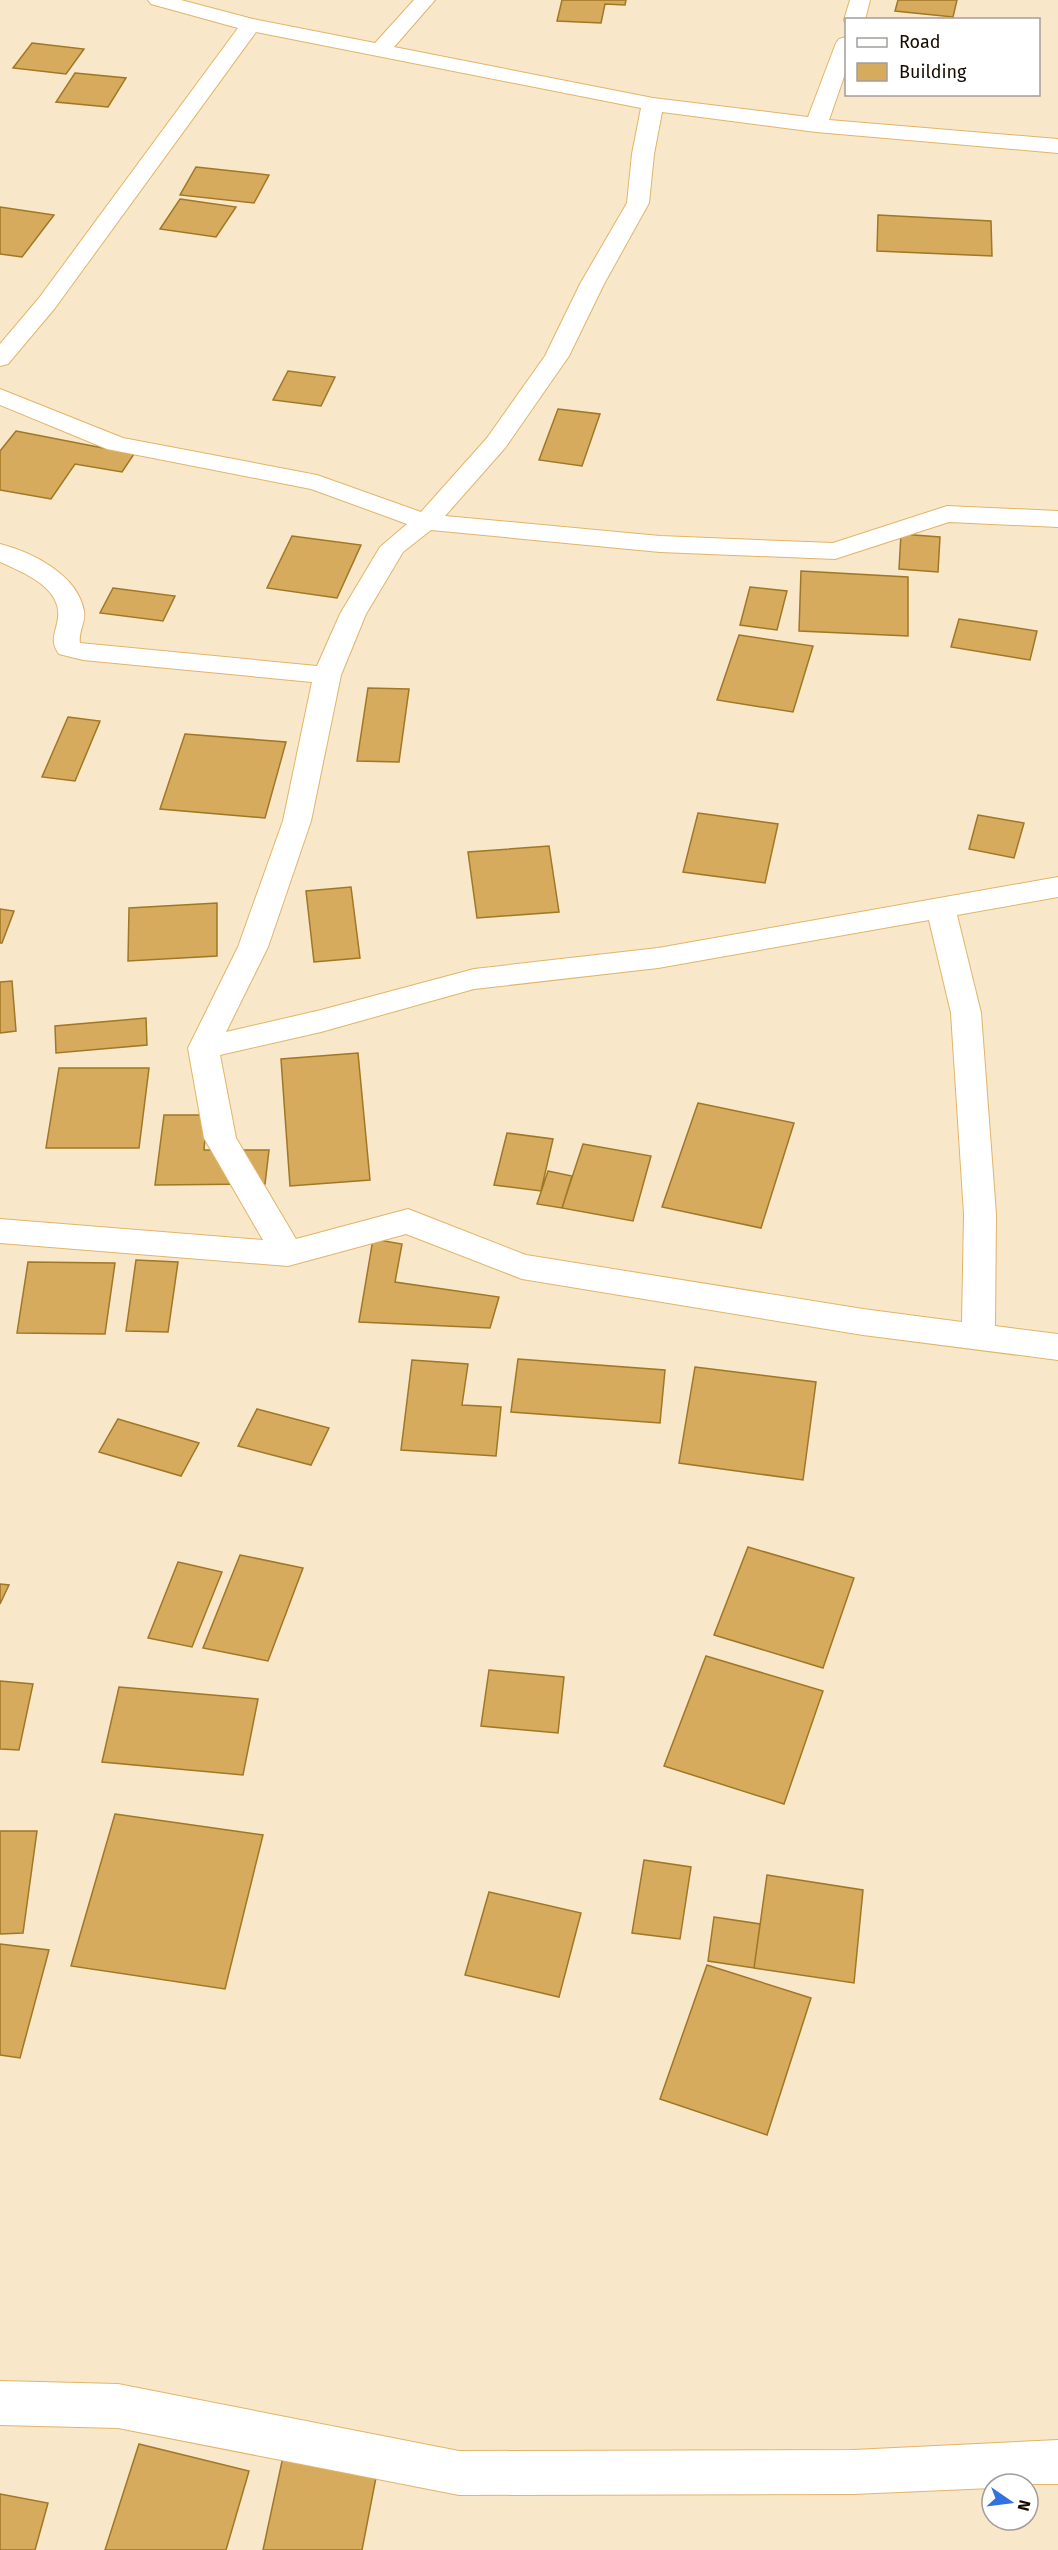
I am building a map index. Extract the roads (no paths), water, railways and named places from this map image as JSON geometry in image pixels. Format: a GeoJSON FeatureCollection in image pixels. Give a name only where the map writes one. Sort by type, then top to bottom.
{"type":"FeatureCollection","features":[{"type":"Feature","properties":{"kind":"street"},"geometry":{"type":"LineString","coordinates":[[158,0],[251,25],[653,104],[816,124],[1058,146]]}},
{"type":"Feature","properties":{"kind":"street"},"geometry":{"type":"LineString","coordinates":[[381,49],[425,0]]}},
{"type":"Feature","properties":{"kind":"street"},"geometry":{"type":"LineString","coordinates":[[855,18],[860,0]]}},
{"type":"Feature","properties":{"kind":"street"},"geometry":{"type":"LineString","coordinates":[[0,359],[47,303],[251,25]]}},
{"type":"Feature","properties":{"kind":"street"},"geometry":{"type":"LineString","coordinates":[[816,124],[845,46]]}},
{"type":"Feature","properties":{"kind":"street"},"geometry":{"type":"LineString","coordinates":[[288,1254],[220,1138],[203,1048],[253,947],[297,821],[327,675],[353,614],[393,547],[426,522],[496,443],[557,356],[592,284],[638,203],[643,154],[653,104]]}},
{"type":"Feature","properties":{"kind":"street"},"geometry":{"type":"LineString","coordinates":[[0,396],[116,444],[317,483],[426,522],[660,544],[835,551],[947,514],[1058,519]]}},
{"type":"Feature","properties":{"kind":"street"},"geometry":{"type":"LineString","coordinates":[[0,552],[39,569],[52,580],[67,600],[72,614],[66,630],[65,642],[68,648],[83,652],[327,675]]}},
{"type":"Feature","properties":{"kind":"street"},"geometry":{"type":"LineString","coordinates":[[203,1048],[321,1021],[474,980],[658,958],[1058,887]]}},
{"type":"Feature","properties":{"kind":"street"},"geometry":{"type":"LineString","coordinates":[[941,908],[966,1013],[980,1214],[978,1337]]}},
{"type":"Feature","properties":{"kind":"street"},"geometry":{"type":"LineString","coordinates":[[0,1231],[288,1254],[408,1221],[522,1267],[863,1322],[1058,1347]]}},
{"type":"Feature","properties":{"kind":"street"},"geometry":{"type":"LineString","coordinates":[[0,2403],[118,2406],[459,2473],[853,2472],[1058,2462]]}}]}
